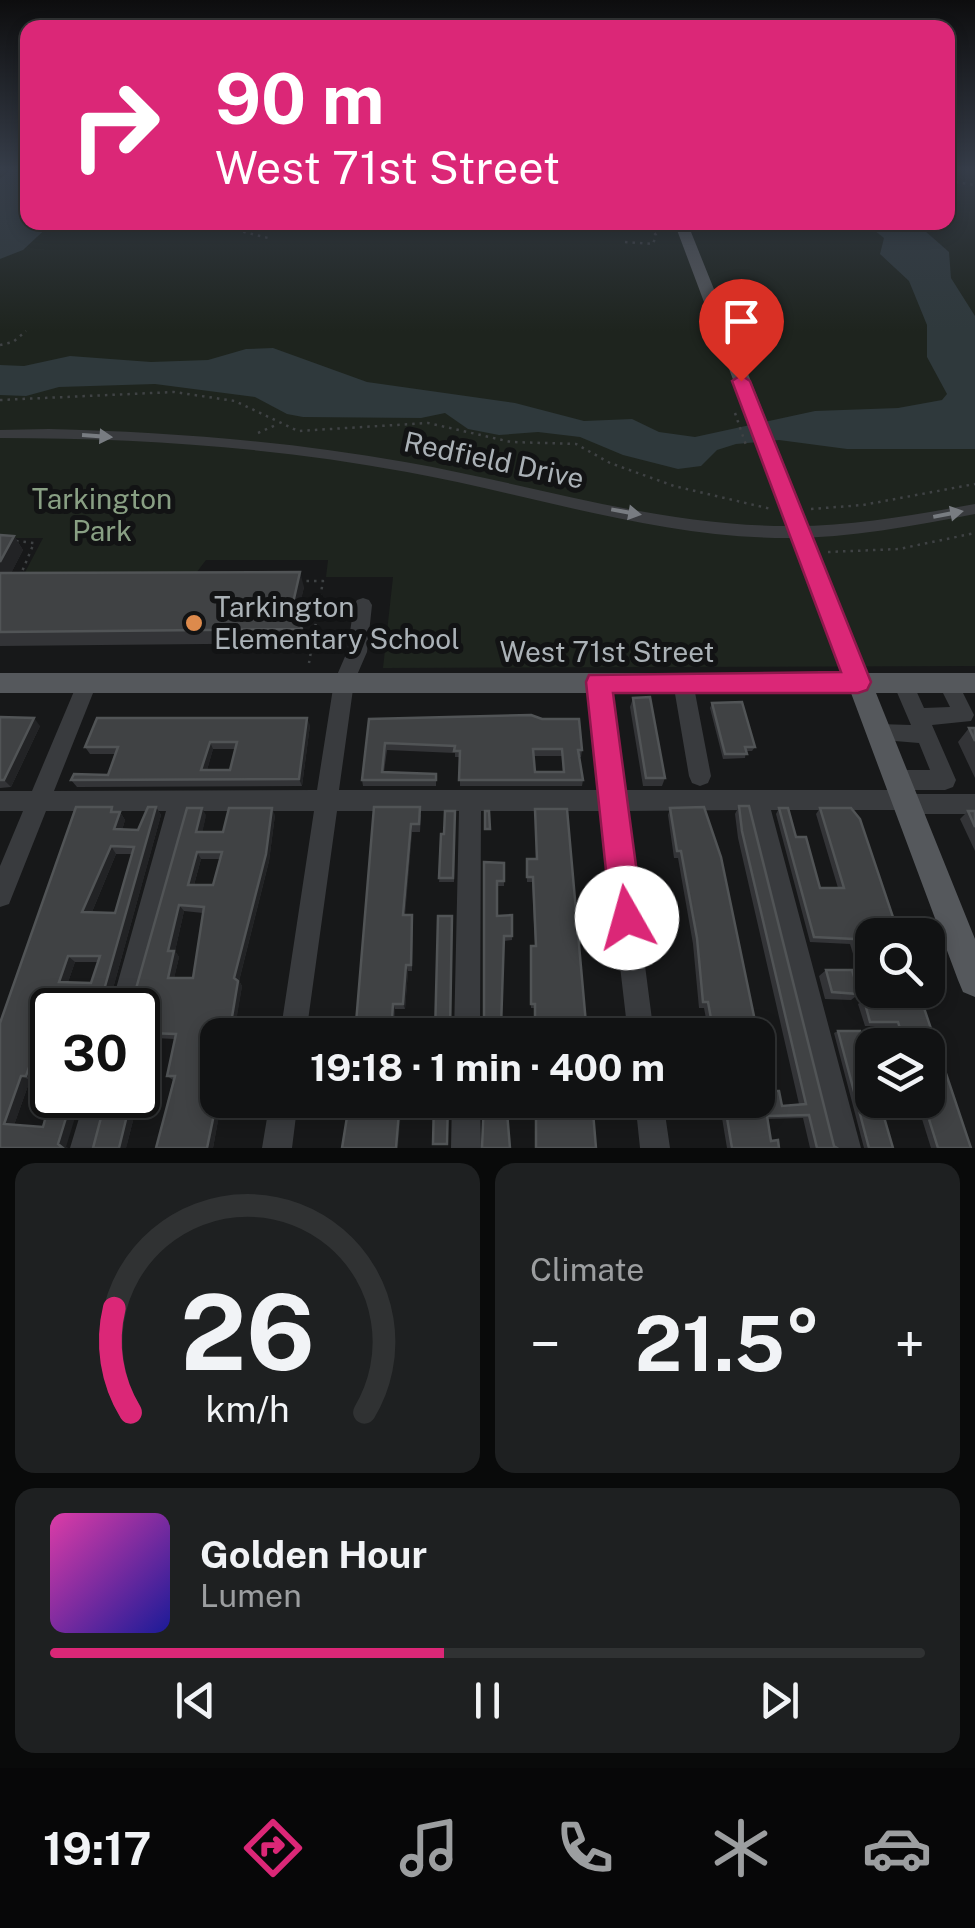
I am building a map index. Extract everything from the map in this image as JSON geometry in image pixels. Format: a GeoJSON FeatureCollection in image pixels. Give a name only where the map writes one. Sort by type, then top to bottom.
{"type":"FeatureCollection","features":[{"type":"Feature","properties":{"kind":"main road"},"geometry":{"type":"LineString","coordinates":[[683,230],[758,448],[805,521],[858,682],[975,980]]}},
{"type":"Feature","properties":{"kind":"main road","name":"West 71st Street"},"geometry":{"type":"LineString","coordinates":[[0,683],[975,683]]}},
{"type":"Feature","properties":{"kind":"street","name":"Redfield Drive"},"geometry":{"type":"LineString","coordinates":[[0,434],[159,440],[358,459],[701,526],[805,521],[880,526],[975,509]]}},
{"type":"Feature","properties":{"kind":"street"},"geometry":{"type":"LineString","coordinates":[[295,1018],[344,682],[357,652],[362,605]]}},
{"type":"Feature","properties":{"kind":"street"},"geometry":{"type":"LineString","coordinates":[[598,682],[640,1018]]}},
{"type":"Feature","properties":{"kind":"street"},"geometry":{"type":"LineString","coordinates":[[684,682],[700,776]]}},
{"type":"Feature","properties":{"kind":"street"},"geometry":{"type":"LineString","coordinates":[[0,895],[87,683]]}},
{"type":"Feature","properties":{"kind":"street"},"geometry":{"type":"LineString","coordinates":[[902,795],[945,780],[903,683]]}},
{"type":"Feature","properties":{"kind":"street"},"geometry":{"type":"LineString","coordinates":[[878,733],[964,715],[948,683]]}},
{"type":"Feature","properties":{"kind":"street"},"geometry":{"type":"LineString","coordinates":[[0,802],[757,800],[902,795],[975,804]]}},
{"type":"Feature","properties":{"kind":"street"},"geometry":{"type":"LineString","coordinates":[[467,1018],[470,800]]}},
{"type":"Feature","properties":{"kind":"street"},"geometry":{"type":"LineString","coordinates":[[757,800],[846,1148]]}},
{"type":"Feature","properties":{"kind":"street"},"geometry":{"type":"LineString","coordinates":[[129,988],[180,801]]}},
{"type":"Feature","properties":{"kind":"street"},"geometry":{"type":"LineString","coordinates":[[85,1148],[93,1118]]}},
{"type":"Feature","properties":{"kind":"street"},"geometry":{"type":"LineString","coordinates":[[277,1148],[281,1118]]}},
{"type":"Feature","properties":{"kind":"street"},"geometry":{"type":"LineString","coordinates":[[466,1118],[466,1148]]}},
{"type":"Feature","properties":{"kind":"street"},"geometry":{"type":"LineString","coordinates":[[651,1118],[655,1148]]}},
{"type":"Feature","properties":{"kind":"path"},"geometry":{"type":"LineString","coordinates":[[236,230],[268,238]]}},
{"type":"Feature","properties":{"kind":"path"},"geometry":{"type":"LineString","coordinates":[[625,242],[653,244],[656,235],[652,230]]}},
{"type":"Feature","properties":{"kind":"path"},"geometry":{"type":"LineString","coordinates":[[0,345],[9,344],[26,331]]}},
{"type":"Feature","properties":{"kind":"path"},"geometry":{"type":"LineString","coordinates":[[0,400],[154,390],[236,401],[263,410],[280,424],[298,431],[437,424],[510,442],[576,444],[610,463],[674,486],[771,509]]}},
{"type":"Feature","properties":{"kind":"path"},"geometry":{"type":"LineString","coordinates":[[744,412],[758,448]]}},
{"type":"Feature","properties":{"kind":"path"},"geometry":{"type":"LineString","coordinates":[[805,521],[863,505],[975,484]]}},
{"type":"Feature","properties":{"kind":"path"},"geometry":{"type":"LineString","coordinates":[[828,552],[899,549],[975,533]]}},
{"type":"Feature","properties":{"kind":"path"},"geometry":{"type":"LineString","coordinates":[[16,540],[34,544],[18,580]]}},
{"type":"Feature","properties":{"kind":"path"},"geometry":{"type":"LineString","coordinates":[[284,581],[323,581],[308,665]]}},
{"type":"Feature","properties":{"kind":"green space","name":"Tarkington Park"},"geometry":{"type":"Polygon","coordinates":[[[0,224],[20,224],[20,230],[955,230],[955,224],[975,224],[975,666],[383,668],[393,577],[326,577],[328,560],[206,560],[193,577],[22,578],[43,538],[0,538],[0,224]]]}},
{"type":"Feature","properties":{"kind":"shaded area"},"geometry":{"type":"Polygon","coordinates":[[[0,224],[20,224],[20,230],[44,230],[23,250],[0,259],[0,224]]]}},
{"type":"Feature","properties":{"kind":"shaded area"},"geometry":{"type":"Polygon","coordinates":[[[874,230],[924,230],[949,252],[951,278],[975,316],[975,449],[847,449],[779,440],[736,444],[717,450],[701,466],[678,469],[623,455],[580,437],[538,432],[499,435],[468,429],[445,413],[421,418],[303,417],[287,414],[255,397],[155,384],[59,387],[26,396],[0,395],[0,365],[24,366],[70,356],[151,362],[208,360],[246,349],[273,348],[367,382],[515,403],[584,421],[632,419],[659,432],[695,437],[815,411],[898,408],[942,400],[947,394],[927,357],[927,325],[909,281],[880,254],[884,238],[874,230]]]}},
{"type":"Feature","properties":{"kind":"building"},"geometry":{"type":"Polygon","coordinates":[[[0,535],[14,536],[0,562],[0,535]]]}},
{"type":"Feature","properties":{"kind":"building","name":"Tarkington Elementary School"},"geometry":{"type":"Polygon","coordinates":[[[300,572],[293,603],[302,603],[298,620],[302,629],[0,632],[0,573],[300,572]]]}},
{"type":"Feature","properties":{"kind":"building"},"geometry":{"type":"Polygon","coordinates":[[[650,697],[665,778],[646,778],[633,698],[650,697]]]}},
{"type":"Feature","properties":{"kind":"building"},"geometry":{"type":"Polygon","coordinates":[[[742,702],[755,747],[745,747],[747,754],[725,754],[712,703],[742,702]]]}},
{"type":"Feature","properties":{"kind":"building"},"geometry":{"type":"Polygon","coordinates":[[[531,715],[542,719],[579,719],[582,750],[578,750],[583,780],[459,780],[460,751],[454,751],[455,746],[385,743],[382,772],[436,774],[436,780],[362,780],[369,719],[531,715]],[[533,749],[535,772],[564,772],[562,749],[533,749]]]}},
{"type":"Feature","properties":{"kind":"building"},"geometry":{"type":"Polygon","coordinates":[[[0,717],[34,718],[4,780],[0,780],[0,717]]]}},
{"type":"Feature","properties":{"kind":"building"},"geometry":{"type":"Polygon","coordinates":[[[97,718],[307,718],[299,779],[71,780],[74,774],[108,775],[118,747],[85,747],[97,718]],[[210,742],[201,770],[230,770],[237,742],[210,742]]]}},
{"type":"Feature","properties":{"kind":"building"},"geometry":{"type":"Polygon","coordinates":[[[739,806],[749,806],[837,1148],[817,1148],[809,1115],[775,1116],[775,1091],[779,1091],[782,1106],[806,1104],[739,806]]]}},
{"type":"Feature","properties":{"kind":"building"},"geometry":{"type":"Polygon","coordinates":[[[76,807],[112,807],[111,812],[120,812],[114,829],[138,830],[148,807],[156,807],[105,988],[30,988],[30,1065],[26,1076],[21,1076],[4,1124],[43,1127],[45,1118],[66,1118],[58,1144],[63,1148],[0,1148],[0,1023],[76,807]],[[111,846],[82,912],[115,913],[134,847],[111,846]],[[68,956],[59,982],[91,983],[100,956],[68,956]]]}},
{"type":"Feature","properties":{"kind":"building"},"geometry":{"type":"Polygon","coordinates":[[[374,807],[420,807],[419,824],[411,824],[403,915],[412,915],[411,965],[406,965],[403,1004],[393,1004],[392,1018],[356,1018],[374,807]]]}},
{"type":"Feature","properties":{"kind":"building"},"geometry":{"type":"Polygon","coordinates":[[[704,807],[721,857],[754,1018],[711,1018],[708,1002],[703,1002],[697,938],[670,808],[704,807]]]}},
{"type":"Feature","properties":{"kind":"building"},"geometry":{"type":"Polygon","coordinates":[[[187,808],[202,808],[196,832],[223,832],[229,808],[272,808],[266,854],[234,978],[238,981],[232,1018],[200,1018],[200,1118],[213,1118],[207,1148],[156,1148],[175,1076],[167,1076],[176,1034],[160,1033],[160,988],[136,988],[187,808]],[[197,852],[188,885],[213,885],[222,852],[197,852]],[[179,905],[168,951],[174,951],[168,978],[193,978],[204,907],[179,905]]]}},
{"type":"Feature","properties":{"kind":"building"},"geometry":{"type":"Polygon","coordinates":[[[779,808],[788,808],[796,837],[806,837],[820,888],[844,888],[820,808],[851,808],[860,819],[893,918],[855,918],[855,942],[814,937],[779,808]]]}},
{"type":"Feature","properties":{"kind":"building"},"geometry":{"type":"Polygon","coordinates":[[[535,809],[567,809],[585,1018],[535,1018],[535,1004],[531,1004],[531,946],[536,946],[533,877],[527,877],[527,859],[537,859],[535,809]]]}},
{"type":"Feature","properties":{"kind":"building"},"geometry":{"type":"Polygon","coordinates":[[[445,811],[455,811],[453,878],[439,878],[445,811]]]}},
{"type":"Feature","properties":{"kind":"building"},"geometry":{"type":"Polygon","coordinates":[[[485,811],[489,811],[490,829],[485,829],[485,811]]]}},
{"type":"Feature","properties":{"kind":"building"},"geometry":{"type":"Polygon","coordinates":[[[484,862],[504,863],[504,881],[497,881],[497,916],[512,915],[512,936],[504,936],[501,1018],[484,1018],[484,862]]]}},
{"type":"Feature","properties":{"kind":"building"},"geometry":{"type":"Polygon","coordinates":[[[438,916],[452,916],[450,1018],[435,1018],[438,916]]]}},
{"type":"Feature","properties":{"kind":"building"},"geometry":{"type":"Polygon","coordinates":[[[826,970],[852,970],[855,994],[832,992],[826,970]]]}},
{"type":"Feature","properties":{"kind":"building"},"geometry":{"type":"Polygon","coordinates":[[[866,1008],[924,1008],[931,1028],[900,1028],[898,1022],[870,1022],[866,1008]]]}},
{"type":"Feature","properties":{"kind":"building"},"geometry":{"type":"Polygon","coordinates":[[[838,1031],[855,1031],[855,1095],[838,1031]]]}},
{"type":"Feature","properties":{"kind":"building"},"geometry":{"type":"Polygon","coordinates":[[[945,1070],[971,1148],[938,1148],[929,1118],[945,1118],[945,1070]]]}},
{"type":"Feature","properties":{"kind":"building"},"geometry":{"type":"Polygon","coordinates":[[[101,1118],[126,1118],[119,1148],[93,1148],[101,1118]]]}},
{"type":"Feature","properties":{"kind":"building"},"geometry":{"type":"Polygon","coordinates":[[[347,1118],[398,1118],[396,1148],[342,1148],[347,1118]]]}},
{"type":"Feature","properties":{"kind":"building"},"geometry":{"type":"Polygon","coordinates":[[[434,1118],[448,1118],[447,1144],[433,1144],[434,1118]]]}},
{"type":"Feature","properties":{"kind":"building"},"geometry":{"type":"Polygon","coordinates":[[[483,1118],[508,1118],[510,1148],[482,1148],[483,1118]]]}},
{"type":"Feature","properties":{"kind":"building"},"geometry":{"type":"Polygon","coordinates":[[[536,1118],[594,1118],[596,1148],[536,1148],[536,1118]]]}},
{"type":"Feature","properties":{"kind":"building"},"geometry":{"type":"Polygon","coordinates":[[[727,1118],[767,1118],[771,1141],[778,1140],[779,1148],[732,1148],[727,1118]]]}},
{"type":"Feature","properties":{"kind":"building"},"geometry":{"type":"Polygon","coordinates":[[[861,1118],[884,1118],[893,1148],[869,1148],[861,1118]]]}},
{"type":"Feature","properties":{"kind":"place","name":"Tarkington Elementary School"},"geometry":{"type":"Point","coordinates":[194,623]}},
{"type":"Feature","properties":{"kind":"route"},"geometry":{"type":"LineString","coordinates":[[627,918],[598,682],[858,682],[741,381]]}}]}
